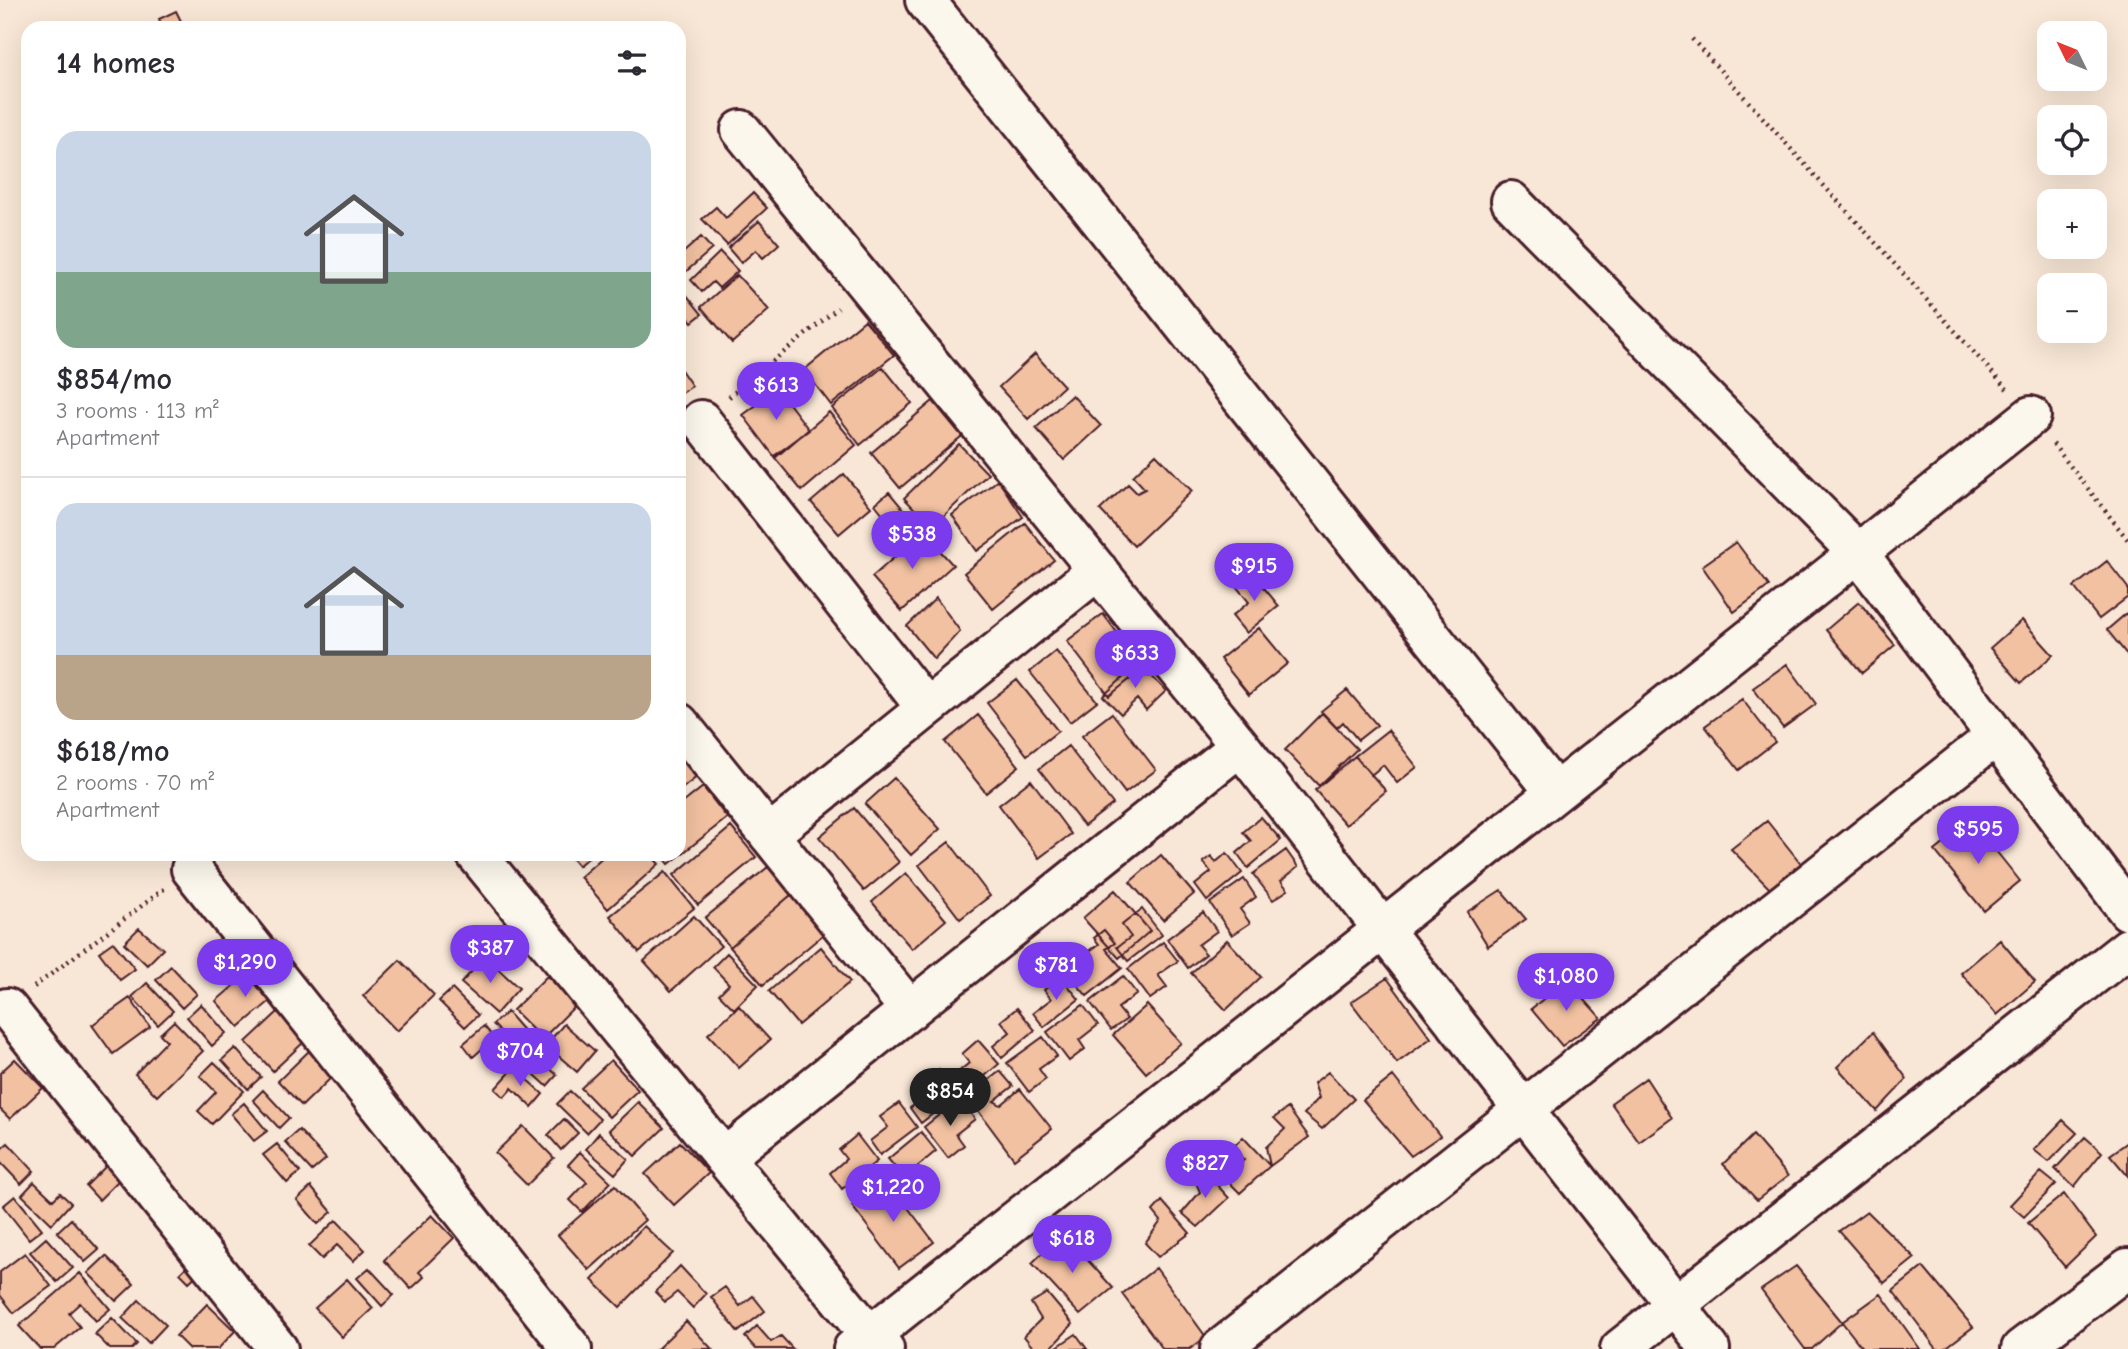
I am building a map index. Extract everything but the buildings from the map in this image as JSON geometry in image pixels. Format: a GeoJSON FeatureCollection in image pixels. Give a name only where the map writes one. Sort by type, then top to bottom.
{"type":"FeatureCollection","features":[{"type":"Feature","properties":{"kind":"street"},"geometry":{"type":"LineString","coordinates":[[925,0],[1555,792]]}},
{"type":"Feature","properties":{"kind":"street"},"geometry":{"type":"LineString","coordinates":[[741,130],[1240,746],[1710,1349]]}},
{"type":"Feature","properties":{"kind":"street"},"geometry":{"type":"LineString","coordinates":[[1511,201],[1859,554],[2128,911]]}},
{"type":"Feature","properties":{"kind":"street"},"geometry":{"type":"LineString","coordinates":[[482,861],[724,1158],[869,1345],[1384,928],[2031,416]]}},
{"type":"Feature","properties":{"kind":"street"},"geometry":{"type":"LineString","coordinates":[[701,420],[926,708]]}},
{"type":"Feature","properties":{"kind":"street"},"geometry":{"type":"LineString","coordinates":[[769,835],[1098,570]]}},
{"type":"Feature","properties":{"kind":"street"},"geometry":{"type":"LineString","coordinates":[[686,732],[910,1010]]}},
{"type":"Feature","properties":{"kind":"street"},"geometry":{"type":"LineString","coordinates":[[1220,1349],[1996,736]]}},
{"type":"Feature","properties":{"kind":"street"},"geometry":{"type":"LineString","coordinates":[[724,1158],[1240,746]]}},
{"type":"Feature","properties":{"kind":"street"},"geometry":{"type":"LineString","coordinates":[[191,869],[572,1349]]}},
{"type":"Feature","properties":{"kind":"street"},"geometry":{"type":"LineString","coordinates":[[1620,1349],[2128,948]]}},
{"type":"Feature","properties":{"kind":"street"},"geometry":{"type":"LineString","coordinates":[[7,1008],[278,1349]]}},
{"type":"Feature","properties":{"kind":"street"},"geometry":{"type":"LineString","coordinates":[[2021,1349],[2128,1268]]}},
{"type":"Feature","properties":{"kind":"path"},"geometry":{"type":"LineString","coordinates":[[1692,39],[2031,416],[2128,540]]}},
{"type":"Feature","properties":{"kind":"path"},"geometry":{"type":"LineString","coordinates":[[701,420],[866,285]]}},
{"type":"Feature","properties":{"kind":"path"},"geometry":{"type":"LineString","coordinates":[[7,1008],[191,869]]}}]}
